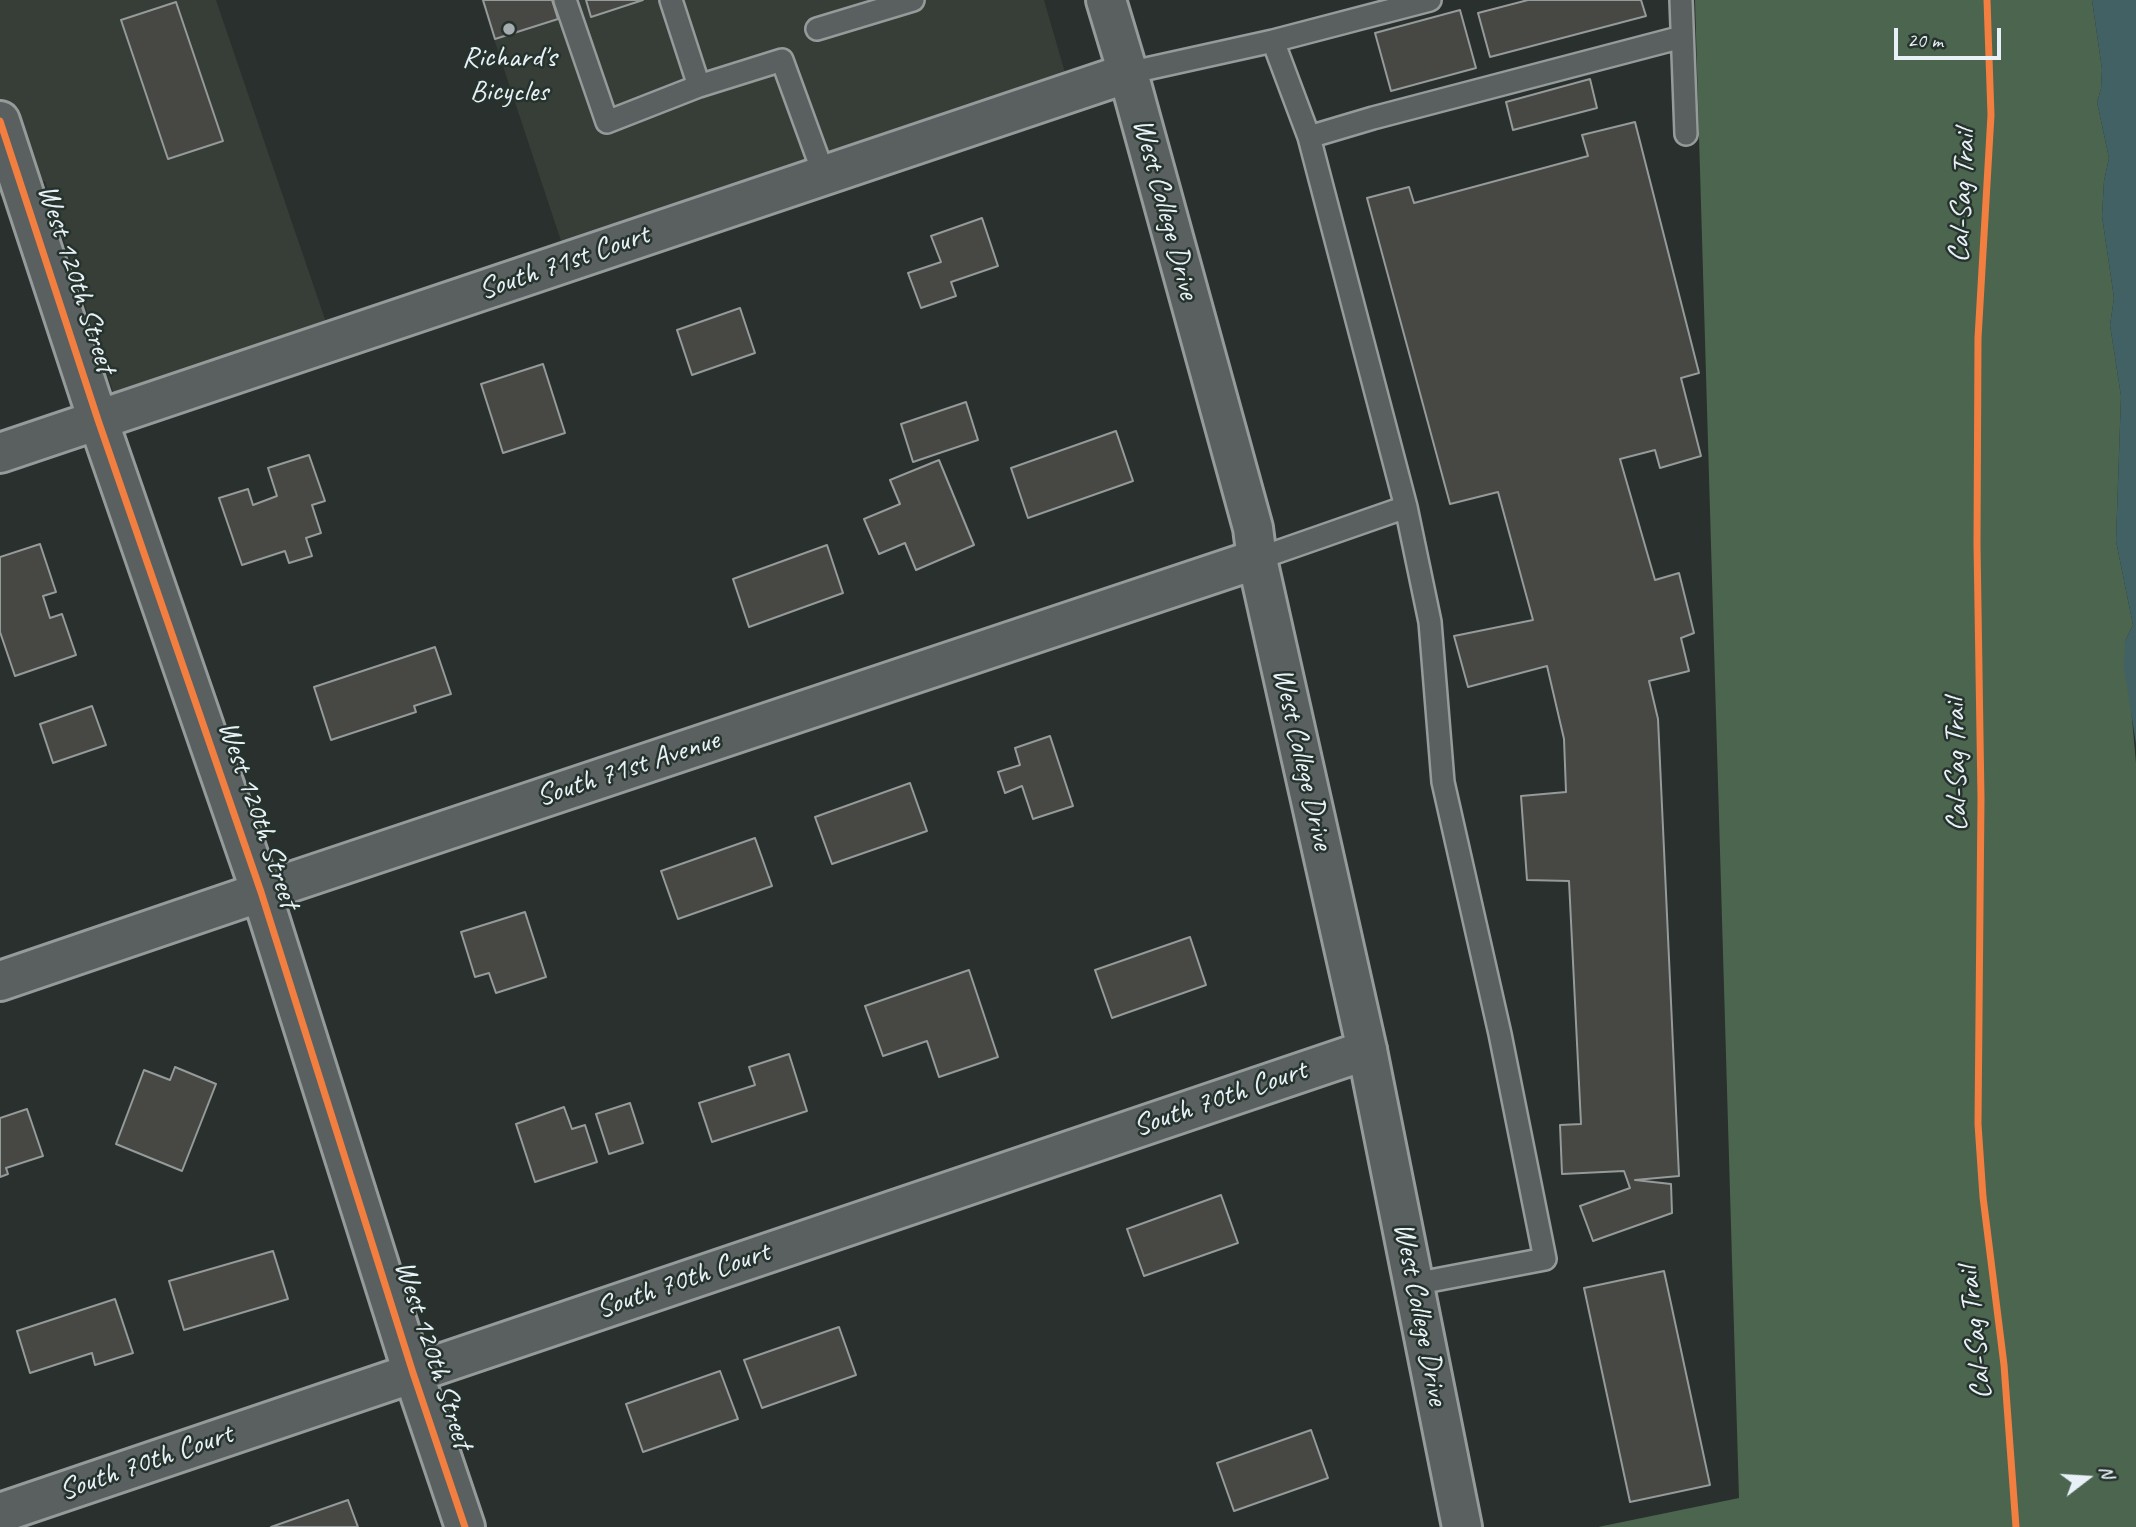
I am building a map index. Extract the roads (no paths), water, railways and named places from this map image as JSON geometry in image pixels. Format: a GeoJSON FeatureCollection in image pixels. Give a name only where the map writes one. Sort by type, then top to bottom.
{"type":"FeatureCollection","features":[{"type":"Feature","properties":{"kind":"street","name":"West College Drive"},"geometry":{"type":"LineString","coordinates":[[1106,0],[1253,528],[1257,559],[1367,1050],[1462,1527]]}},
{"type":"Feature","properties":{"kind":"street","name":"South 71st Court"},"geometry":{"type":"LineString","coordinates":[[0,453],[1128,73]]}},
{"type":"Feature","properties":{"kind":"street","name":"West 120th Street"},"geometry":{"type":"LineString","coordinates":[[3,142],[261,892],[413,1373],[465,1527]]}},
{"type":"Feature","properties":{"kind":"street","name":"South 71st Avenue"},"geometry":{"type":"LineString","coordinates":[[0,981],[1257,559]]}},
{"type":"Feature","properties":{"kind":"street","name":"South 70th Court"},"geometry":{"type":"LineString","coordinates":[[0,1513],[1367,1050]]}},
{"type":"Feature","properties":{"kind":"lane"},"geometry":{"type":"LineString","coordinates":[[565,0],[607,122],[699,86],[782,60],[824,175]]}},
{"type":"Feature","properties":{"kind":"lane"},"geometry":{"type":"LineString","coordinates":[[671,0],[699,86]]}},
{"type":"Feature","properties":{"kind":"lane"},"geometry":{"type":"LineString","coordinates":[[817,29],[913,0]]}},
{"type":"Feature","properties":{"kind":"lane"},"geometry":{"type":"LineString","coordinates":[[1128,73],[1273,41],[1430,0]]}},
{"type":"Feature","properties":{"kind":"lane"},"geometry":{"type":"LineString","coordinates":[[1681,0],[1686,134]]}},
{"type":"Feature","properties":{"kind":"lane"},"geometry":{"type":"LineString","coordinates":[[1309,137],[1682,37]]}},
{"type":"Feature","properties":{"kind":"lane"},"geometry":{"type":"LineString","coordinates":[[1273,41],[1309,137],[1406,507],[1430,621],[1443,782],[1500,1034],[1545,1259],[1414,1284]]}},
{"type":"Feature","properties":{"kind":"lane"},"geometry":{"type":"LineString","coordinates":[[1257,559],[1406,507]]}},
{"type":"Feature","properties":{"kind":"water"},"geometry":{"type":"Polygon","coordinates":[[[2092,0],[2136,0],[2136,744],[2124,667],[2125,641],[2133,625],[2116,541],[2121,396],[2110,325],[2114,298],[2102,216],[2104,181],[2109,158],[2097,102],[2102,69],[2092,0]]]}},
{"type":"Feature","properties":{"kind":"place","name":"Richard's Bicycles"},"geometry":{"type":"Point","coordinates":[509,29]}}]}
